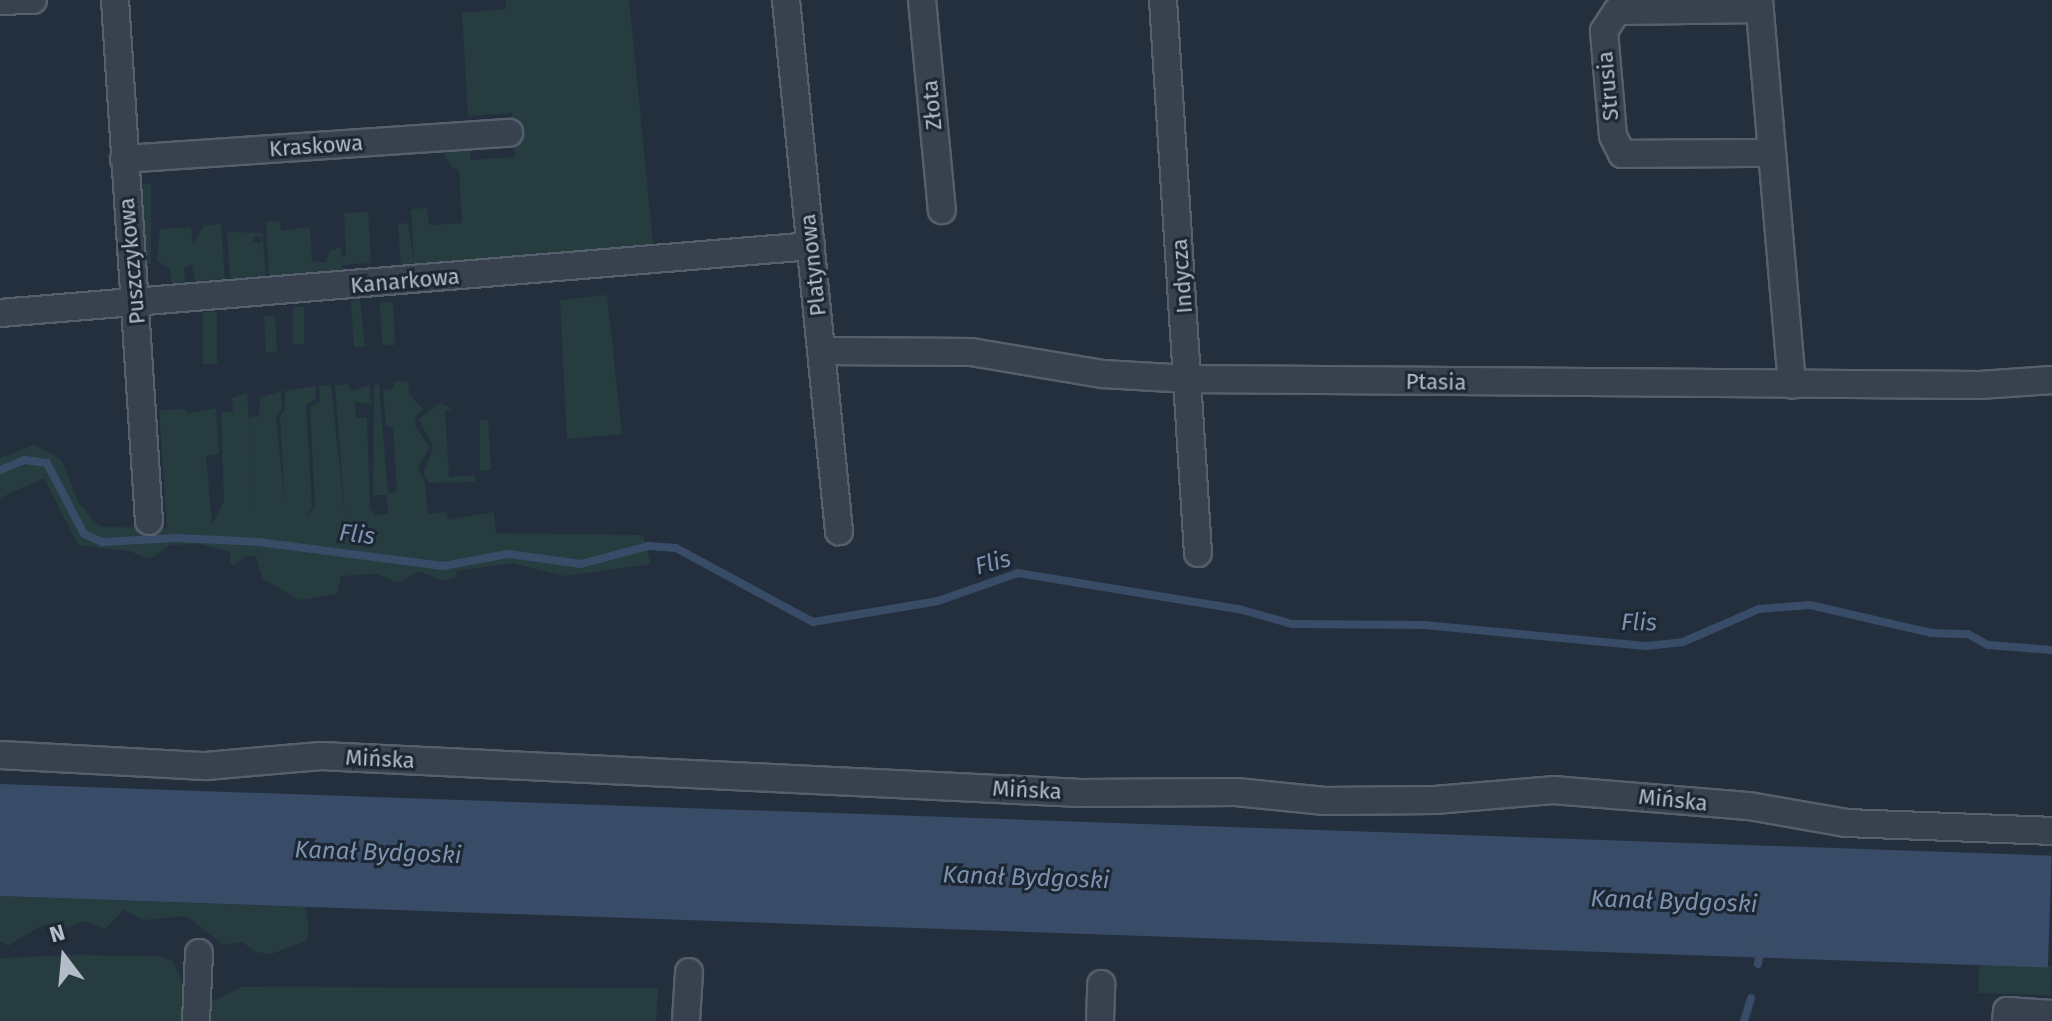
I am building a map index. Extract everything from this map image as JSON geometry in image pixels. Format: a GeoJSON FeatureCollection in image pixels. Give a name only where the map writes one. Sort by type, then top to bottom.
{"type":"FeatureCollection","features":[{"type":"Feature","properties":{"kind":"street"},"geometry":{"type":"LineString","coordinates":[[0,1],[33,0]]}},
{"type":"Feature","properties":{"kind":"street","name":"Puszczykowa"},"geometry":{"type":"LineString","coordinates":[[115,0],[149,521]]}},
{"type":"Feature","properties":{"kind":"street","name":"Platynowa"},"geometry":{"type":"LineString","coordinates":[[786,0],[839,531]]}},
{"type":"Feature","properties":{"kind":"street","name":"Złota"},"geometry":{"type":"LineString","coordinates":[[922,0],[942,210]]}},
{"type":"Feature","properties":{"kind":"street","name":"Indycza"},"geometry":{"type":"LineString","coordinates":[[1163,0],[1198,553]]}},
{"type":"Feature","properties":{"kind":"street","name":"Strusia"},"geometry":{"type":"LineString","coordinates":[[1772,153],[1622,154],[1613,136],[1604,31],[1617,11],[1759,4],[1772,153],[1792,385]]}},
{"type":"Feature","properties":{"kind":"street","name":"Kraskowa"},"geometry":{"type":"LineString","coordinates":[[124,159],[509,133]]}},
{"type":"Feature","properties":{"kind":"street","name":"Kanarkowa"},"geometry":{"type":"LineString","coordinates":[[0,313],[811,246]]}},
{"type":"Feature","properties":{"kind":"street","name":"Ptasia"},"geometry":{"type":"LineString","coordinates":[[821,351],[971,352],[1103,374],[1189,379],[1792,385],[2052,380]]}},
{"type":"Feature","properties":{"kind":"street","name":"Mińska"},"geometry":{"type":"LineString","coordinates":[[0,755],[206,766],[321,756],[1081,793],[1236,792],[1325,801],[1435,800],[1553,790],[1749,806],[1846,823],[2052,831]]}},
{"type":"Feature","properties":{"kind":"street"},"geometry":{"type":"LineString","coordinates":[[196,1021],[199,953]]}},
{"type":"Feature","properties":{"kind":"street"},"geometry":{"type":"LineString","coordinates":[[686,1021],[689,972]]}},
{"type":"Feature","properties":{"kind":"street"},"geometry":{"type":"LineString","coordinates":[[1100,1021],[1101,984]]}},
{"type":"Feature","properties":{"kind":"street"},"geometry":{"type":"LineString","coordinates":[[2007,1016],[2052,1014]]}},
{"type":"Feature","properties":{"kind":"green space"},"geometry":{"type":"Polygon","coordinates":[[[506,0],[629,0],[654,252],[401,268],[398,224],[408,223],[414,260],[411,209],[427,208],[429,225],[462,223],[459,170],[452,168],[442,150],[470,146],[471,160],[515,157],[512,113],[468,116],[462,13],[506,9],[506,0]]]}},
{"type":"Feature","properties":{"kind":"green space"},"geometry":{"type":"Polygon","coordinates":[[[142,184],[151,184],[151,264],[142,264],[142,184]]]}},
{"type":"Feature","properties":{"kind":"green space"},"geometry":{"type":"Polygon","coordinates":[[[368,212],[371,263],[342,265],[342,272],[269,276],[266,222],[280,221],[281,231],[310,227],[312,261],[325,263],[330,251],[341,247],[341,257],[346,255],[344,213],[368,212]]]}},
{"type":"Feature","properties":{"kind":"green space"},"geometry":{"type":"Polygon","coordinates":[[[221,224],[225,279],[195,281],[192,264],[184,269],[185,282],[172,283],[170,269],[157,261],[160,229],[191,227],[193,244],[204,225],[221,224]]]}},
{"type":"Feature","properties":{"kind":"green space"},"geometry":{"type":"Polygon","coordinates":[[[227,232],[263,233],[263,238],[257,235],[253,241],[260,244],[263,239],[266,276],[230,279],[227,232]]]}},
{"type":"Feature","properties":{"kind":"green space"},"geometry":{"type":"Polygon","coordinates":[[[607,295],[622,434],[567,439],[560,300],[607,295]]]}},
{"type":"Feature","properties":{"kind":"green space"},"geometry":{"type":"Polygon","coordinates":[[[351,300],[360,300],[365,347],[354,347],[351,300]]]}},
{"type":"Feature","properties":{"kind":"green space"},"geometry":{"type":"Polygon","coordinates":[[[393,302],[395,345],[382,346],[380,303],[393,302]]]}},
{"type":"Feature","properties":{"kind":"green space"},"geometry":{"type":"Polygon","coordinates":[[[293,307],[304,307],[304,344],[293,344],[293,307]]]}},
{"type":"Feature","properties":{"kind":"green space"},"geometry":{"type":"Polygon","coordinates":[[[203,312],[217,312],[217,364],[203,364],[203,312]]]}},
{"type":"Feature","properties":{"kind":"green space"},"geometry":{"type":"Polygon","coordinates":[[[275,316],[277,352],[266,353],[264,317],[275,316]]]}},
{"type":"Feature","properties":{"kind":"green space"},"geometry":{"type":"Polygon","coordinates":[[[408,381],[409,394],[423,409],[415,418],[416,428],[430,447],[418,467],[425,483],[428,514],[447,512],[448,520],[494,512],[496,533],[643,535],[651,564],[564,576],[512,563],[457,571],[455,578],[442,580],[419,571],[397,583],[378,574],[341,576],[337,594],[300,600],[262,578],[256,556],[245,556],[230,565],[230,552],[199,544],[170,545],[150,559],[129,551],[78,545],[44,478],[0,498],[0,458],[34,445],[61,459],[79,503],[103,527],[167,528],[159,410],[186,409],[187,414],[216,408],[219,454],[206,456],[212,524],[224,502],[221,413],[233,412],[232,398],[247,393],[255,517],[249,417],[259,416],[261,392],[262,397],[281,391],[282,409],[276,416],[285,505],[280,417],[285,410],[285,391],[316,386],[316,399],[306,405],[312,505],[306,518],[315,506],[310,407],[320,402],[319,386],[331,385],[345,516],[335,385],[349,384],[351,391],[370,385],[371,404],[355,402],[356,418],[367,418],[370,509],[375,515],[388,514],[387,495],[373,495],[374,385],[379,384],[388,494],[397,491],[393,426],[386,426],[383,390],[394,389],[394,382],[408,381]]]}},
{"type":"Feature","properties":{"kind":"green space"},"geometry":{"type":"Polygon","coordinates":[[[440,403],[453,409],[445,410],[449,477],[474,475],[475,482],[429,483],[423,475],[433,447],[419,419],[440,403]]]}},
{"type":"Feature","properties":{"kind":"green space"},"geometry":{"type":"Polygon","coordinates":[[[480,420],[488,420],[491,470],[480,471],[480,420]]]}},
{"type":"Feature","properties":{"kind":"green space"},"geometry":{"type":"Polygon","coordinates":[[[0,896],[305,907],[309,927],[306,941],[271,954],[256,952],[242,942],[223,945],[187,916],[143,920],[124,910],[105,929],[85,921],[64,929],[42,925],[8,946],[0,941],[0,896]]]}},
{"type":"Feature","properties":{"kind":"green space"},"geometry":{"type":"Polygon","coordinates":[[[158,956],[173,961],[182,981],[181,1021],[0,1021],[0,958],[158,956]]]}},
{"type":"Feature","properties":{"kind":"green space"},"geometry":{"type":"Polygon","coordinates":[[[1979,964],[2052,967],[2051,996],[1978,993],[1979,964]]]}},
{"type":"Feature","properties":{"kind":"green space"},"geometry":{"type":"Polygon","coordinates":[[[241,987],[658,988],[656,1021],[203,1021],[203,1006],[241,987]]]}},
{"type":"Feature","properties":{"kind":"water","name":"Kanał Bydgoski"},"geometry":{"type":"Polygon","coordinates":[[[0,784],[2052,856],[2048,968],[0,896],[0,784]]]}},
{"type":"Feature","properties":{"kind":"waterway","name":"Flis"},"geometry":{"type":"LineString","coordinates":[[0,470],[25,460],[47,463],[84,534],[102,542],[177,538],[258,542],[443,566],[508,554],[581,564],[648,546],[676,548],[813,622],[938,601],[1018,573],[1239,609],[1292,624],[1424,625],[1646,646],[1683,642],[1759,609],[1810,605],[1931,633],[1968,634],[1988,645],[2052,650]]}},
{"type":"Feature","properties":{"kind":"waterway"},"geometry":{"type":"LineString","coordinates":[[1758,964],[1761,945]]}},
{"type":"Feature","properties":{"kind":"waterway"},"geometry":{"type":"LineString","coordinates":[[1744,1021],[1751,998]]}}]}
